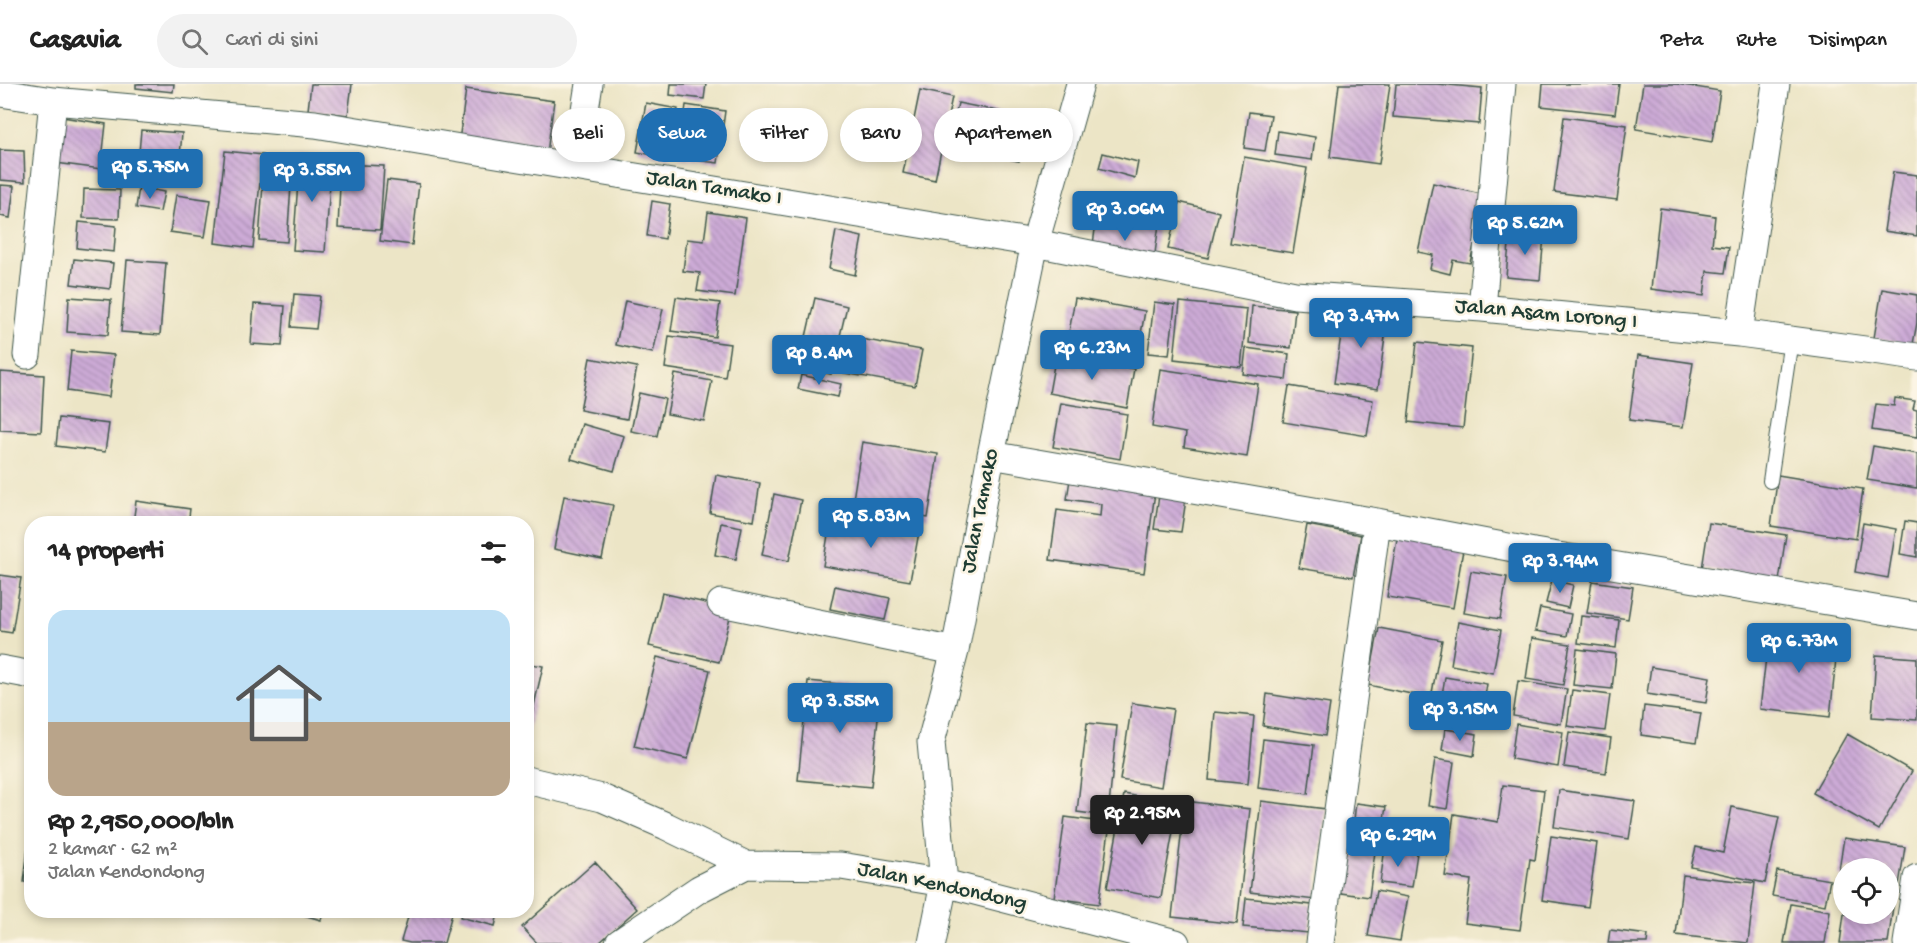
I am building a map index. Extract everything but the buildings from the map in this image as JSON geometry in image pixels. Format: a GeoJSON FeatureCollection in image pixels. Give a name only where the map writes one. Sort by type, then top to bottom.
{"type":"FeatureCollection","features":[{"type":"Feature","properties":{"kind":"street"},"geometry":{"type":"LineString","coordinates":[[576,167],[589,84]]}},
{"type":"Feature","properties":{"kind":"street","name":"Jalan Tamako"},"geometry":{"type":"LineString","coordinates":[[932,943],[944,883],[931,742],[955,651],[991,455],[1035,243],[1080,84]]}},
{"type":"Feature","properties":{"kind":"street"},"geometry":{"type":"LineString","coordinates":[[1482,308],[1502,84]]}},
{"type":"Feature","properties":{"kind":"street"},"geometry":{"type":"LineString","coordinates":[[1739,333],[1776,84]]}},
{"type":"Feature","properties":{"kind":"street","name":"Jalan Tamako I"},"geometry":{"type":"LineString","coordinates":[[0,93],[53,101],[315,123],[1035,243]]}},
{"type":"Feature","properties":{"kind":"street"},"geometry":{"type":"LineString","coordinates":[[27,355],[53,101]]}},
{"type":"Feature","properties":{"kind":"street","name":"Jalan Asam Lorong I"},"geometry":{"type":"LineString","coordinates":[[1035,243],[1295,296],[1482,308],[1739,333],[1917,357]]}},
{"type":"Feature","properties":{"kind":"street"},"geometry":{"type":"LineString","coordinates":[[991,455],[1377,522],[1534,552],[1917,616]]}},
{"type":"Feature","properties":{"kind":"street"},"geometry":{"type":"LineString","coordinates":[[1320,943],[1377,522]]}},
{"type":"Feature","properties":{"kind":"street"},"geometry":{"type":"LineString","coordinates":[[721,603],[955,651]]}},
{"type":"Feature","properties":{"kind":"street"},"geometry":{"type":"LineString","coordinates":[[0,669],[24,674]]}},
{"type":"Feature","properties":{"kind":"street"},"geometry":{"type":"LineString","coordinates":[[534,782],[602,798],[746,865]]}},
{"type":"Feature","properties":{"kind":"street","name":"Jalan Kendondong"},"geometry":{"type":"LineString","coordinates":[[619,943],[699,889],[746,865],[841,866],[944,883],[1176,943]]}},
{"type":"Feature","properties":{"kind":"street"},"geometry":{"type":"LineString","coordinates":[[1907,943],[1917,878]]}},
{"type":"Feature","properties":{"kind":"lane"},"geometry":{"type":"LineString","coordinates":[[1770,481],[1791,340]]}}]}
